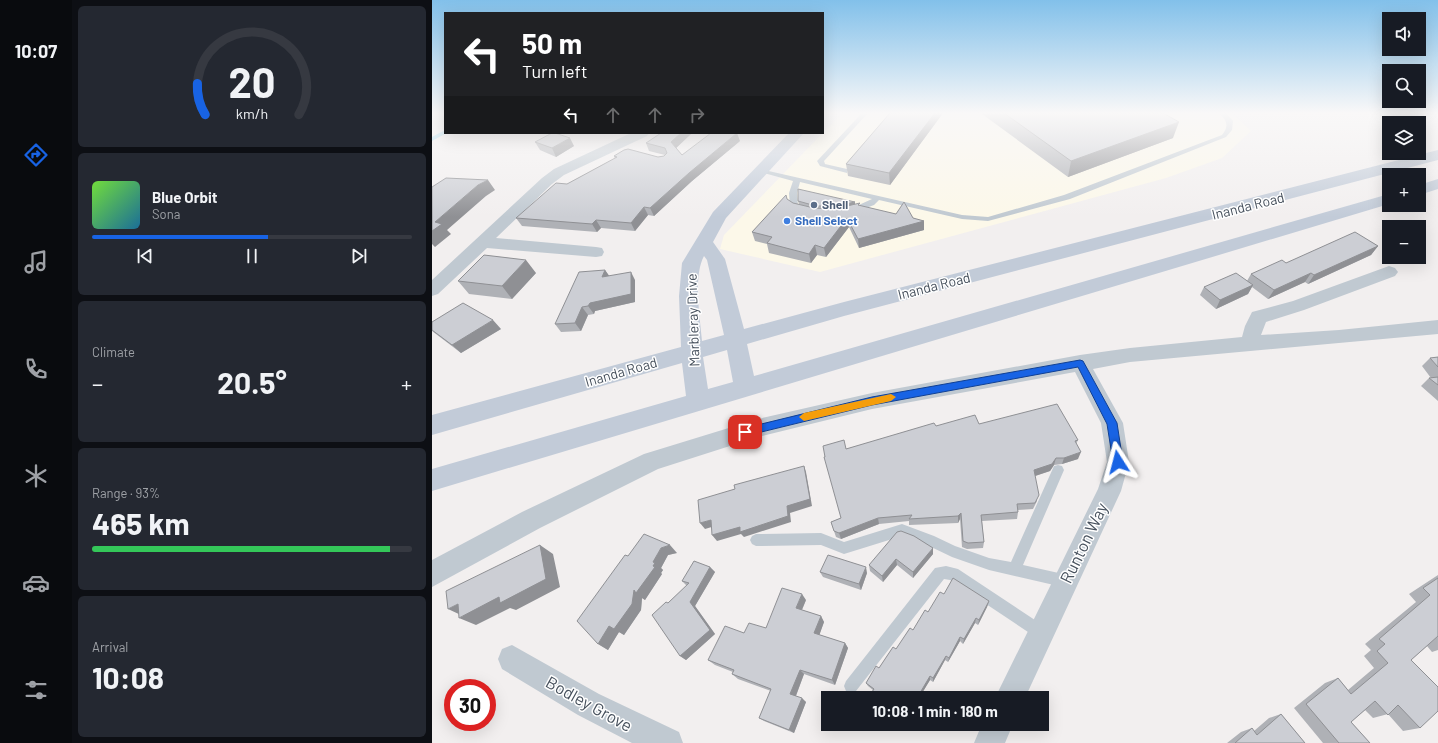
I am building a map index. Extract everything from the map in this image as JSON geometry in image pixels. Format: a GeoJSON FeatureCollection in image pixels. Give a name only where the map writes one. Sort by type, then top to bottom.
{"type":"FeatureCollection","features":[{"type":"Feature","properties":{"kind":"main road","name":"Marbleray Drive"},"geometry":{"type":"LineString","coordinates":[[698,402],[692,352],[689,296],[691,263],[719,216],[783,148]]}},
{"type":"Feature","properties":{"kind":"main road","name":"Inanda Road"},"geometry":{"type":"LineString","coordinates":[[432,425],[844,309],[1438,155]]}},
{"type":"Feature","properties":{"kind":"main road"},"geometry":{"type":"LineString","coordinates":[[1426,188],[1438,184]]}},
{"type":"Feature","properties":{"kind":"main road"},"geometry":{"type":"LineString","coordinates":[[432,480],[1382,201]]}},
{"type":"Feature","properties":{"kind":"main road","name":"Marbleray Drive"},"geometry":{"type":"LineString","coordinates":[[703,241],[716,259],[746,388]]}},
{"type":"Feature","properties":{"kind":"street"},"geometry":{"type":"LineString","coordinates":[[432,290],[546,180],[559,172],[611,148]]}},
{"type":"Feature","properties":{"kind":"street"},"geometry":{"type":"LineString","coordinates":[[598,154],[608,156],[632,152]]}},
{"type":"Feature","properties":{"kind":"street"},"geometry":{"type":"LineString","coordinates":[[482,242],[596,252]]}},
{"type":"Feature","properties":{"kind":"street"},"geometry":{"type":"LineString","coordinates":[[1250,343],[1254,326],[1259,317],[1298,306],[1389,272]]}},
{"type":"Feature","properties":{"kind":"street"},"geometry":{"type":"LineString","coordinates":[[432,574],[531,520],[652,461],[758,428],[872,401],[1130,355],[1250,343],[1339,338],[1438,327]]}},
{"type":"Feature","properties":{"kind":"street","name":"Runton Way"},"geometry":{"type":"LineString","coordinates":[[1013,691],[1109,491],[1118,462],[1112,423],[1080,363]]}},
{"type":"Feature","properties":{"kind":"street","name":"Bodley Grove"},"geometry":{"type":"LineString","coordinates":[[512,659],[544,680],[639,731],[668,743]]}},
{"type":"Feature","properties":{"kind":"street"},"geometry":{"type":"LineString","coordinates":[[990,743],[995,731]]}},
{"type":"Feature","properties":{"kind":"lane"},"geometry":{"type":"LineString","coordinates":[[832,148],[820,161],[822,165],[844,171]]}},
{"type":"Feature","properties":{"kind":"lane"},"geometry":{"type":"LineString","coordinates":[[760,171],[962,217],[988,219],[1067,196],[1193,148]]}},
{"type":"Feature","properties":{"kind":"lane"},"geometry":{"type":"LineString","coordinates":[[797,180],[793,191],[794,207],[808,212]]}},
{"type":"Feature","properties":{"kind":"lane"},"geometry":{"type":"LineString","coordinates":[[844,214],[871,203],[878,197]]}},
{"type":"Feature","properties":{"kind":"lane"},"geometry":{"type":"LineString","coordinates":[[1015,569],[1058,470]]}},
{"type":"Feature","properties":{"kind":"lane"},"geometry":{"type":"LineString","coordinates":[[756,540],[821,539],[844,548],[902,530],[982,562],[1067,581]]}},
{"type":"Feature","properties":{"kind":"lane"},"geometry":{"type":"LineString","coordinates":[[852,686],[940,573],[943,572],[953,574],[1042,633]]}},
{"type":"Feature","properties":{"kind":"shaded area"},"geometry":{"type":"Polygon","coordinates":[[[808,148],[1233,148],[1222,158],[1166,178],[820,272],[720,249],[724,235],[808,148]]]}},
{"type":"Feature","properties":{"kind":"building"},"geometry":{"type":"Polygon","coordinates":[[[664,148],[676,148],[682,155],[692,148],[719,148],[650,208],[644,207],[631,223],[596,220],[592,224],[516,218],[556,183],[567,184],[617,157],[614,156],[624,150],[628,149],[658,157],[664,156],[667,153],[664,148]]]}},
{"type":"Feature","properties":{"kind":"building"},"geometry":{"type":"Polygon","coordinates":[[[860,148],[908,148],[889,173],[846,164],[860,148]]]}},
{"type":"Feature","properties":{"kind":"building"},"geometry":{"type":"Polygon","coordinates":[[[1052,148],[1108,148],[1071,161],[1052,148]]]}},
{"type":"Feature","properties":{"kind":"building"},"geometry":{"type":"Polygon","coordinates":[[[446,178],[488,180],[478,185],[435,222],[442,224],[432,231],[432,187],[446,178]]]}},
{"type":"Feature","properties":{"kind":"building"},"geometry":{"type":"Polygon","coordinates":[[[798,189],[855,202],[835,206],[816,206],[798,201],[798,189]]]}},
{"type":"Feature","properties":{"kind":"building"},"geometry":{"type":"Polygon","coordinates":[[[786,195],[787,199],[793,203],[814,208],[834,209],[860,203],[858,205],[896,214],[904,202],[913,218],[924,221],[858,239],[847,218],[824,248],[815,245],[809,254],[767,243],[772,237],[752,232],[786,195]]]}},
{"type":"Feature","properties":{"kind":"building"},"geometry":{"type":"Polygon","coordinates":[[[1355,232],[1378,246],[1314,275],[1311,273],[1274,290],[1251,274],[1282,260],[1286,263],[1355,232]]]}},
{"type":"Feature","properties":{"kind":"building"},"geometry":{"type":"Polygon","coordinates":[[[484,255],[526,260],[502,286],[458,281],[484,255]]]}},
{"type":"Feature","properties":{"kind":"building"},"geometry":{"type":"Polygon","coordinates":[[[605,270],[602,277],[631,272],[631,294],[590,303],[588,306],[582,307],[575,323],[555,324],[579,272],[605,270]]]}},
{"type":"Feature","properties":{"kind":"building"},"geometry":{"type":"Polygon","coordinates":[[[1236,273],[1253,285],[1220,300],[1204,287],[1236,273]]]}},
{"type":"Feature","properties":{"kind":"building"},"geometry":{"type":"Polygon","coordinates":[[[463,303],[493,320],[452,345],[432,330],[432,322],[463,303]]]}},
{"type":"Feature","properties":{"kind":"building"},"geometry":{"type":"Polygon","coordinates":[[[1438,357],[1438,367],[1430,358],[1438,357]]]}},
{"type":"Feature","properties":{"kind":"building"},"geometry":{"type":"Polygon","coordinates":[[[1438,377],[1438,385],[1429,378],[1438,377]]]}},
{"type":"Feature","properties":{"kind":"building"},"geometry":{"type":"Polygon","coordinates":[[[1057,404],[1078,440],[1075,441],[1081,452],[1064,458],[1056,458],[1052,464],[1034,470],[1039,495],[1035,503],[1017,504],[1018,512],[981,515],[984,542],[968,543],[963,541],[961,513],[958,516],[909,519],[912,515],[878,518],[839,533],[834,531],[831,522],[841,518],[824,457],[823,446],[844,440],[846,449],[934,423],[936,426],[975,415],[979,424],[1057,404]]]}},
{"type":"Feature","properties":{"kind":"building"},"geometry":{"type":"Polygon","coordinates":[[[804,466],[810,499],[787,506],[788,516],[740,532],[740,527],[712,535],[711,520],[700,523],[698,500],[735,489],[734,485],[804,466]]]}},
{"type":"Feature","properties":{"kind":"building"},"geometry":{"type":"Polygon","coordinates":[[[901,531],[914,536],[933,548],[913,572],[896,559],[882,576],[869,565],[897,532],[901,531]]]}},
{"type":"Feature","properties":{"kind":"building"},"geometry":{"type":"Polygon","coordinates":[[[644,534],[670,545],[661,548],[653,562],[655,563],[653,566],[655,567],[636,593],[634,590],[632,604],[614,629],[609,626],[598,644],[577,621],[625,555],[628,556],[644,534]]]}},
{"type":"Feature","properties":{"kind":"building"},"geometry":{"type":"Polygon","coordinates":[[[540,545],[546,579],[500,603],[499,597],[459,618],[458,604],[448,609],[446,591],[540,545]]]}},
{"type":"Feature","properties":{"kind":"building"},"geometry":{"type":"Polygon","coordinates":[[[828,555],[866,567],[859,584],[820,572],[828,555]]]}},
{"type":"Feature","properties":{"kind":"building"},"geometry":{"type":"Polygon","coordinates":[[[694,561],[710,567],[690,602],[710,630],[680,656],[652,615],[666,602],[668,603],[689,583],[682,581],[694,561]]]}},
{"type":"Feature","properties":{"kind":"building"},"geometry":{"type":"Polygon","coordinates":[[[953,578],[989,601],[979,620],[976,618],[964,639],[960,637],[949,658],[946,656],[933,678],[930,676],[921,691],[873,691],[874,689],[866,683],[876,666],[879,668],[893,647],[896,649],[910,628],[913,630],[925,610],[928,612],[940,592],[944,594],[953,578]]]}},
{"type":"Feature","properties":{"kind":"building"},"geometry":{"type":"Polygon","coordinates":[[[1438,578],[1438,636],[1411,660],[1438,687],[1438,711],[1420,728],[1398,705],[1388,715],[1375,701],[1351,722],[1370,743],[1339,743],[1306,704],[1338,678],[1351,694],[1388,663],[1377,651],[1385,644],[1379,639],[1430,595],[1423,588],[1438,578]]]}},
{"type":"Feature","properties":{"kind":"building"},"geometry":{"type":"Polygon","coordinates":[[[782,588],[802,594],[796,608],[821,616],[814,633],[845,643],[832,680],[800,670],[790,694],[802,698],[789,730],[759,718],[771,689],[732,674],[734,670],[708,660],[725,626],[744,633],[749,623],[766,628],[782,588]]]}},
{"type":"Feature","properties":{"kind":"building"},"geometry":{"type":"Polygon","coordinates":[[[1281,714],[1305,743],[1235,743],[1252,728],[1257,735],[1281,714]]]}},
{"type":"Feature","properties":{"kind":"slow traffic"},"geometry":{"type":"LineString","coordinates":[[804,417],[891,397]]}},
{"type":"Feature","properties":{"kind":"place","name":"Shell"},"geometry":{"type":"Point","coordinates":[814,205]}},
{"type":"Feature","properties":{"kind":"place","name":"Shell Select"},"geometry":{"type":"Point","coordinates":[787,221]}},
{"type":"Feature","properties":{"kind":"route"},"geometry":{"type":"LineString","coordinates":[[745,432],[872,401],[1080,363],[1112,423],[1118,462]]}}]}
